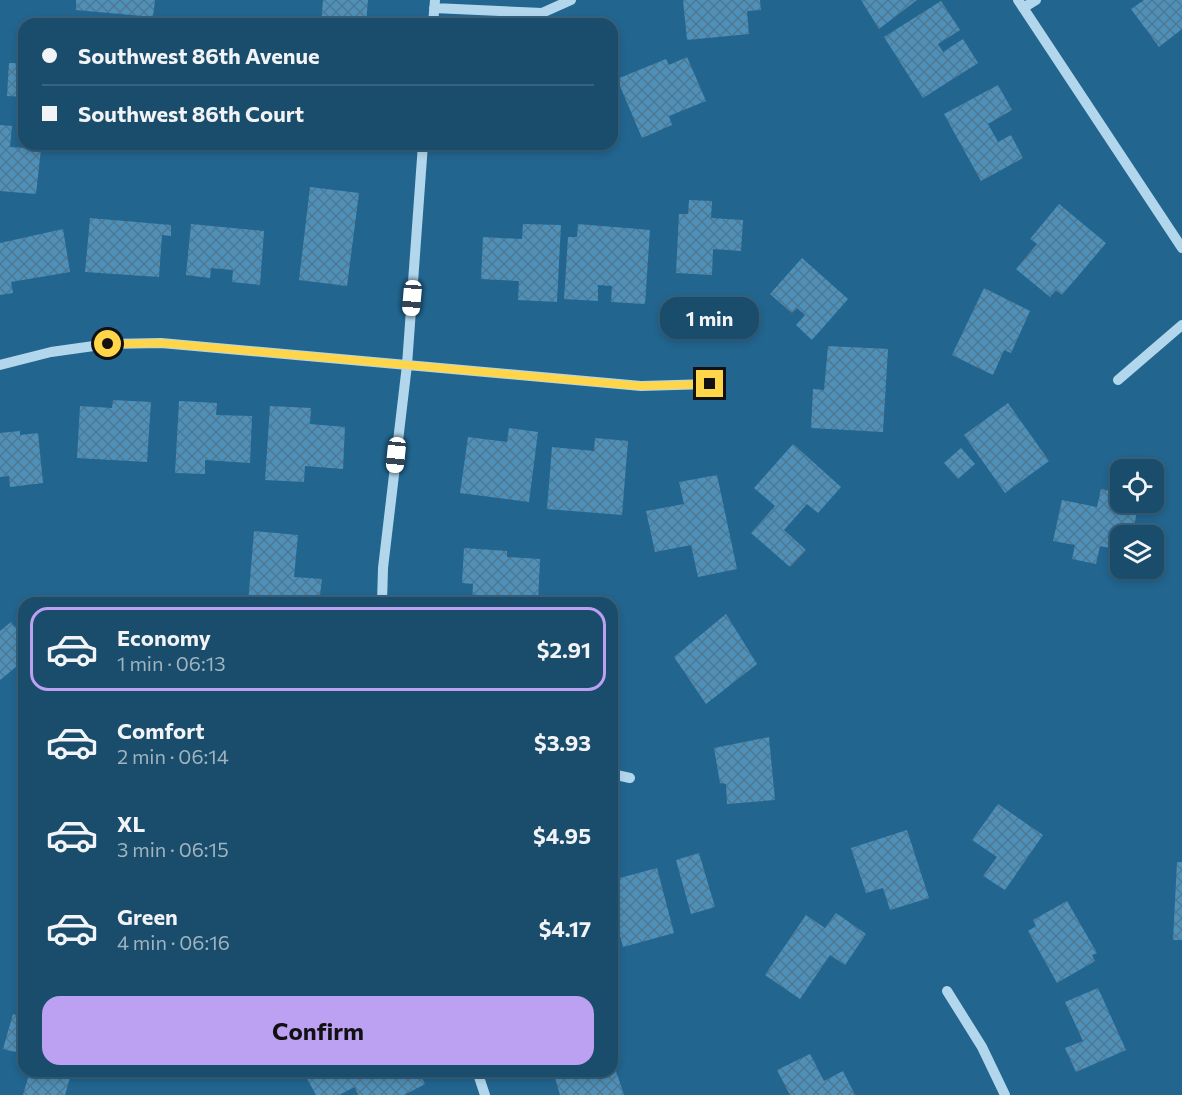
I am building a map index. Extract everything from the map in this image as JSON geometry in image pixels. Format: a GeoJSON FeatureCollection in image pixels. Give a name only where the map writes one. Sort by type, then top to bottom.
{"type":"FeatureCollection","features":[{"type":"Feature","properties":{"kind":"street"},"geometry":{"type":"LineString","coordinates":[[434,4],[542,13],[571,0]]}},
{"type":"Feature","properties":{"kind":"street"},"geometry":{"type":"LineString","coordinates":[[1036,0],[1021,4],[1182,248]]}},
{"type":"Feature","properties":{"kind":"street"},"geometry":{"type":"LineString","coordinates":[[382,597],[383,568],[407,365],[423,150]]}},
{"type":"Feature","properties":{"kind":"street"},"geometry":{"type":"LineString","coordinates":[[1118,380],[1182,325]]}},
{"type":"Feature","properties":{"kind":"street"},"geometry":{"type":"LineString","coordinates":[[0,365],[51,352],[108,344],[161,343],[640,386],[710,384]]}},
{"type":"Feature","properties":{"kind":"street"},"geometry":{"type":"LineString","coordinates":[[618,775],[630,778]]}},
{"type":"Feature","properties":{"kind":"street"},"geometry":{"type":"LineString","coordinates":[[947,991],[982,1047],[1005,1095]]}},
{"type":"Feature","properties":{"kind":"street"},"geometry":{"type":"LineString","coordinates":[[479,1077],[486,1095]]}},
{"type":"Feature","properties":{"kind":"building"},"geometry":{"type":"Polygon","coordinates":[[[76,0],[155,0],[153,17],[76,10],[76,0]]]}},
{"type":"Feature","properties":{"kind":"building"},"geometry":{"type":"Polygon","coordinates":[[[323,0],[368,0],[366,18],[322,18],[323,0]]]}},
{"type":"Feature","properties":{"kind":"building"},"geometry":{"type":"Polygon","coordinates":[[[683,0],[760,0],[761,10],[747,11],[749,34],[687,40],[683,0]]]}},
{"type":"Feature","properties":{"kind":"building"},"geometry":{"type":"Polygon","coordinates":[[[861,0],[917,0],[879,29],[861,0]]]}},
{"type":"Feature","properties":{"kind":"building"},"geometry":{"type":"Polygon","coordinates":[[[1144,0],[1182,0],[1182,29],[1159,47],[1131,9],[1144,0]]]}},
{"type":"Feature","properties":{"kind":"building"},"geometry":{"type":"Polygon","coordinates":[[[941,1],[960,30],[938,44],[943,52],[963,39],[978,63],[923,98],[884,37],[941,1]]]}},
{"type":"Feature","properties":{"kind":"building"},"geometry":{"type":"Polygon","coordinates":[[[687,57],[706,101],[669,116],[672,125],[642,138],[618,79],[666,59],[669,65],[687,57]]]}},
{"type":"Feature","properties":{"kind":"building"},"geometry":{"type":"Polygon","coordinates":[[[9,63],[18,63],[18,97],[7,96],[9,63]]]}},
{"type":"Feature","properties":{"kind":"building"},"geometry":{"type":"Polygon","coordinates":[[[998,85],[1012,110],[988,124],[998,142],[1011,135],[1023,158],[981,181],[944,114],[998,85]]]}},
{"type":"Feature","properties":{"kind":"building"},"geometry":{"type":"Polygon","coordinates":[[[0,125],[12,126],[10,147],[18,148],[18,150],[41,150],[36,194],[0,191],[0,125]]]}},
{"type":"Feature","properties":{"kind":"building"},"geometry":{"type":"Polygon","coordinates":[[[310,187],[359,193],[347,286],[299,280],[310,187]]]}},
{"type":"Feature","properties":{"kind":"building"},"geometry":{"type":"Polygon","coordinates":[[[689,200],[712,201],[711,218],[743,220],[741,251],[713,249],[712,275],[676,273],[679,214],[688,214],[689,200]]]}},
{"type":"Feature","properties":{"kind":"building"},"geometry":{"type":"Polygon","coordinates":[[[1059,204],[1106,243],[1062,295],[1056,290],[1050,297],[1016,269],[1037,244],[1030,239],[1059,204]]]}},
{"type":"Feature","properties":{"kind":"building"},"geometry":{"type":"Polygon","coordinates":[[[90,218],[171,225],[171,236],[162,235],[159,277],[85,272],[90,218]]]}},
{"type":"Feature","properties":{"kind":"building"},"geometry":{"type":"Polygon","coordinates":[[[191,224],[264,231],[260,285],[232,282],[233,270],[211,268],[210,278],[186,275],[191,224]]]}},
{"type":"Feature","properties":{"kind":"building"},"geometry":{"type":"Polygon","coordinates":[[[523,224],[561,225],[557,302],[518,300],[519,281],[481,279],[483,237],[522,239],[523,224]]]}},
{"type":"Feature","properties":{"kind":"building"},"geometry":{"type":"Polygon","coordinates":[[[578,224],[650,230],[645,304],[611,302],[612,286],[598,285],[598,301],[564,299],[568,237],[577,237],[578,224]]]}},
{"type":"Feature","properties":{"kind":"building"},"geometry":{"type":"Polygon","coordinates":[[[63,229],[70,272],[11,282],[13,293],[0,295],[0,243],[63,229]]]}},
{"type":"Feature","properties":{"kind":"building"},"geometry":{"type":"Polygon","coordinates":[[[802,258],[848,299],[812,340],[796,325],[805,315],[797,308],[792,313],[770,294],[802,258]]]}},
{"type":"Feature","properties":{"kind":"building"},"geometry":{"type":"Polygon","coordinates":[[[984,288],[1030,311],[1011,353],[1004,350],[993,375],[952,355],[984,288]]]}},
{"type":"Feature","properties":{"kind":"building"},"geometry":{"type":"Polygon","coordinates":[[[828,346],[888,349],[883,432],[811,428],[813,389],[824,390],[828,346]]]}},
{"type":"Feature","properties":{"kind":"building"},"geometry":{"type":"Polygon","coordinates":[[[113,400],[151,402],[147,462],[77,458],[80,406],[112,408],[113,400]]]}},
{"type":"Feature","properties":{"kind":"building"},"geometry":{"type":"Polygon","coordinates":[[[179,401],[217,403],[216,415],[252,416],[250,463],[205,460],[205,474],[175,473],[179,401]]]}},
{"type":"Feature","properties":{"kind":"building"},"geometry":{"type":"Polygon","coordinates":[[[1008,403],[1049,461],[1005,493],[964,435],[1008,403]]]}},
{"type":"Feature","properties":{"kind":"building"},"geometry":{"type":"Polygon","coordinates":[[[270,406],[311,408],[310,424],[345,427],[343,469],[305,466],[304,482],[265,480],[270,406]]]}},
{"type":"Feature","properties":{"kind":"building"},"geometry":{"type":"Polygon","coordinates":[[[509,428],[538,432],[529,502],[460,493],[468,437],[507,442],[509,428]]]}},
{"type":"Feature","properties":{"kind":"building"},"geometry":{"type":"Polygon","coordinates":[[[20,431],[20,435],[38,433],[43,483],[10,487],[9,476],[0,477],[0,433],[20,431]]]}},
{"type":"Feature","properties":{"kind":"building"},"geometry":{"type":"Polygon","coordinates":[[[595,438],[628,441],[622,515],[547,509],[552,447],[594,451],[595,438]]]}},
{"type":"Feature","properties":{"kind":"building"},"geometry":{"type":"Polygon","coordinates":[[[793,444],[841,487],[818,513],[807,504],[784,530],[806,550],[790,567],[751,533],[775,506],[754,488],[793,444]]]}},
{"type":"Feature","properties":{"kind":"building"},"geometry":{"type":"Polygon","coordinates":[[[961,448],[975,464],[958,479],[944,463],[961,448]]]}},
{"type":"Feature","properties":{"kind":"building"},"geometry":{"type":"Polygon","coordinates":[[[717,475],[737,569],[698,577],[691,545],[655,552],[646,511],[684,504],[679,482],[717,475]]]}},
{"type":"Feature","properties":{"kind":"building"},"geometry":{"type":"Polygon","coordinates":[[[1101,489],[1110,491],[1110,513],[1137,513],[1134,525],[1110,525],[1110,548],[1100,546],[1096,564],[1072,559],[1075,545],[1053,541],[1062,500],[1097,507],[1101,489]]]}},
{"type":"Feature","properties":{"kind":"building"},"geometry":{"type":"Polygon","coordinates":[[[254,531],[298,535],[294,577],[322,579],[320,597],[248,597],[254,531]]]}},
{"type":"Feature","properties":{"kind":"building"},"geometry":{"type":"Polygon","coordinates":[[[464,548],[507,551],[507,557],[540,559],[538,597],[472,597],[473,584],[462,583],[464,548]]]}},
{"type":"Feature","properties":{"kind":"building"},"geometry":{"type":"Polygon","coordinates":[[[726,614],[757,664],[706,704],[674,657],[726,614]]]}},
{"type":"Feature","properties":{"kind":"building"},"geometry":{"type":"Polygon","coordinates":[[[11,622],[15,627],[18,624],[18,665],[0,680],[0,631],[11,622]]]}},
{"type":"Feature","properties":{"kind":"building"},"geometry":{"type":"Polygon","coordinates":[[[769,737],[775,800],[727,804],[726,784],[720,783],[714,748],[769,737]]]}},
{"type":"Feature","properties":{"kind":"building"},"geometry":{"type":"Polygon","coordinates":[[[998,804],[1043,835],[1005,890],[983,876],[997,857],[972,840],[998,804]]]}},
{"type":"Feature","properties":{"kind":"building"},"geometry":{"type":"Polygon","coordinates":[[[907,830],[929,898],[890,910],[883,888],[866,893],[851,848],[907,830]]]}},
{"type":"Feature","properties":{"kind":"building"},"geometry":{"type":"Polygon","coordinates":[[[699,853],[715,907],[691,914],[676,860],[699,853]]]}},
{"type":"Feature","properties":{"kind":"building"},"geometry":{"type":"Polygon","coordinates":[[[1177,862],[1182,862],[1182,940],[1173,940],[1177,862]]]}},
{"type":"Feature","properties":{"kind":"building"},"geometry":{"type":"Polygon","coordinates":[[[657,868],[674,933],[623,947],[618,928],[618,878],[657,868]]]}},
{"type":"Feature","properties":{"kind":"building"},"geometry":{"type":"Polygon","coordinates":[[[1067,901],[1097,953],[1092,955],[1095,961],[1057,983],[1028,931],[1036,926],[1033,920],[1067,901]]]}},
{"type":"Feature","properties":{"kind":"building"},"geometry":{"type":"Polygon","coordinates":[[[836,913],[866,934],[845,965],[830,955],[800,999],[765,975],[806,915],[825,928],[836,913]]]}},
{"type":"Feature","properties":{"kind":"building"},"geometry":{"type":"Polygon","coordinates":[[[1098,988],[1126,1050],[1076,1072],[1065,1048],[1083,1041],[1065,1002],[1098,988]]]}},
{"type":"Feature","properties":{"kind":"building"},"geometry":{"type":"Polygon","coordinates":[[[13,1014],[18,1016],[18,1053],[3,1049],[13,1014]]]}},
{"type":"Feature","properties":{"kind":"building"},"geometry":{"type":"Polygon","coordinates":[[[810,1054],[824,1081],[843,1071],[855,1095],[790,1095],[777,1070],[810,1054]]]}},
{"type":"Feature","properties":{"kind":"building"},"geometry":{"type":"Polygon","coordinates":[[[28,1077],[70,1077],[65,1095],[23,1095],[28,1077]]]}},
{"type":"Feature","properties":{"kind":"building"},"geometry":{"type":"Polygon","coordinates":[[[306,1077],[421,1077],[425,1084],[404,1095],[358,1095],[355,1087],[339,1095],[316,1095],[306,1077]]]}},
{"type":"Feature","properties":{"kind":"building"},"geometry":{"type":"Polygon","coordinates":[[[555,1077],[618,1077],[624,1095],[560,1095],[555,1077]]]}},
{"type":"Feature","properties":{"kind":"route"},"geometry":{"type":"LineString","coordinates":[[108,344],[161,343],[640,386],[710,384]]}}]}
